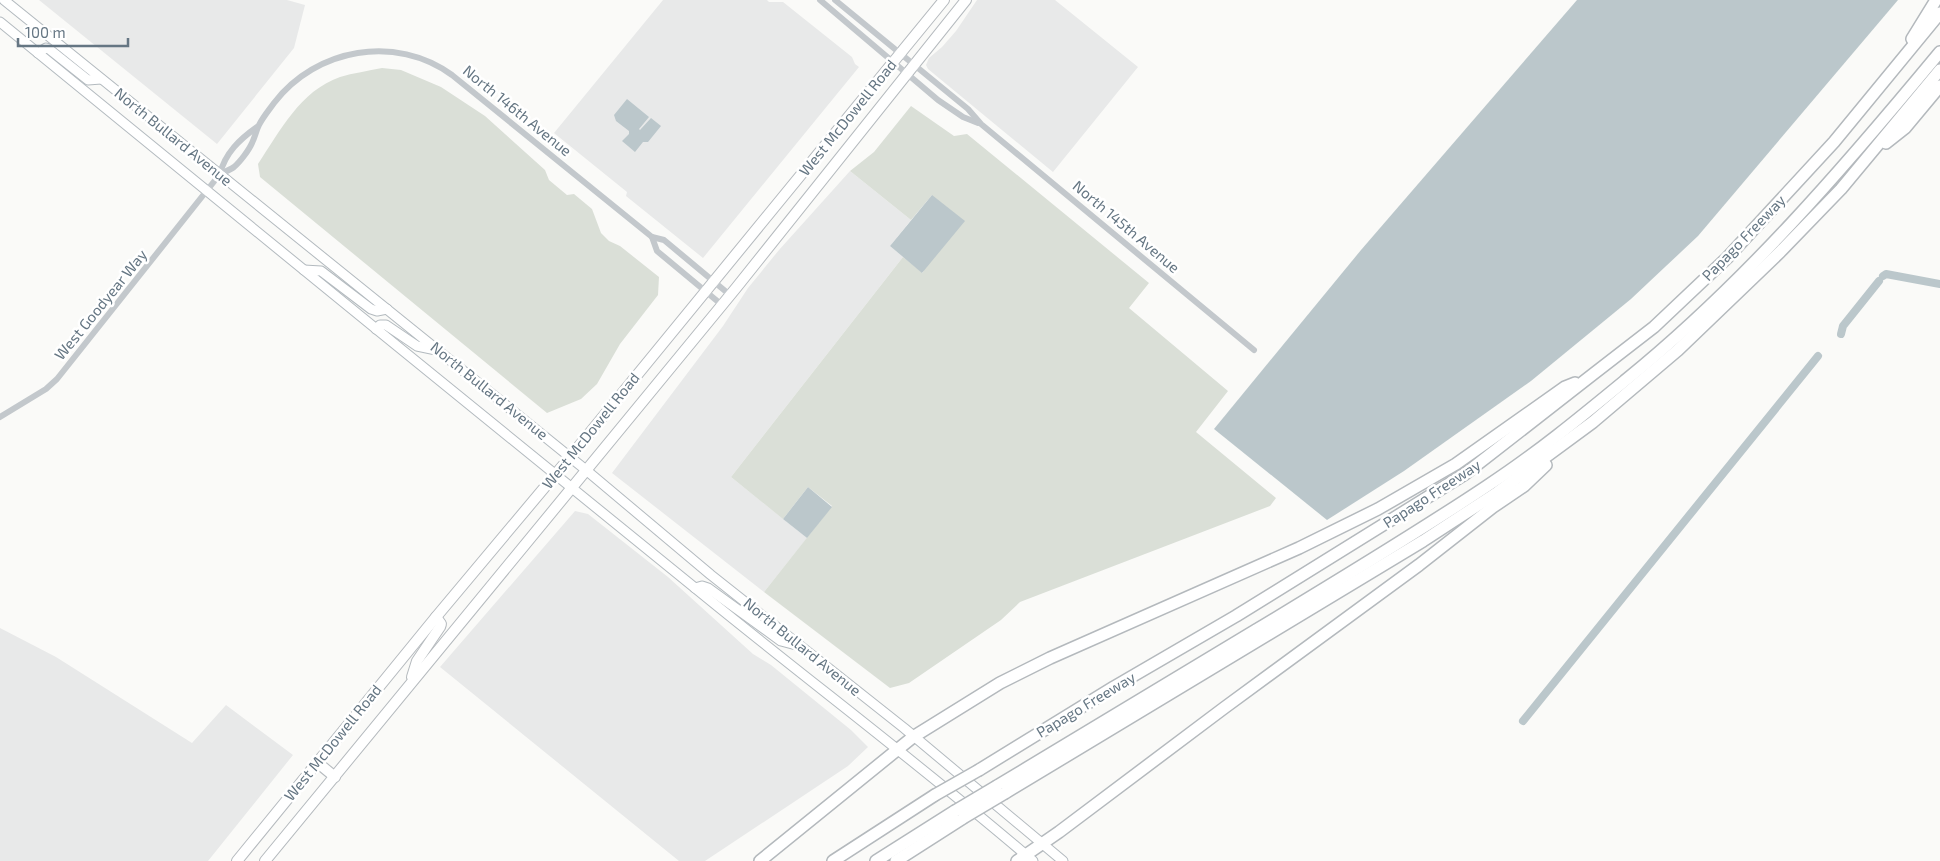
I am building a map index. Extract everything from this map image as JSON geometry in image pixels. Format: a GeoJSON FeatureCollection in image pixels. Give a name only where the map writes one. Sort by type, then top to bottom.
{"type":"FeatureCollection","features":[{"type":"Feature","properties":{"kind":"highway"},"geometry":{"type":"LineString","coordinates":[[1899,62],[1936,0]]}},
{"type":"Feature","properties":{"kind":"highway","name":"Papago Freeway"},"geometry":{"type":"LineString","coordinates":[[833,861],[935,795],[1236,616],[1465,474],[1654,326],[1727,258],[1834,142],[1940,13]]}},
{"type":"Feature","properties":{"kind":"highway"},"geometry":{"type":"LineString","coordinates":[[1001,790],[1490,484],[1572,423],[1643,366],[1725,292],[1805,211],[1865,143],[1940,52]]}},
{"type":"Feature","properties":{"kind":"highway"},"geometry":{"type":"LineString","coordinates":[[876,861],[959,815],[1423,541],[1498,492],[1577,434],[1652,372],[1740,293],[1812,219],[1867,158],[1940,70]]}},
{"type":"Feature","properties":{"kind":"highway"},"geometry":{"type":"LineString","coordinates":[[1867,158],[1904,128],[1940,86]]}},
{"type":"Feature","properties":{"kind":"highway"},"geometry":{"type":"LineString","coordinates":[[760,861],[913,737],[1026,669],[1299,548],[1378,509],[1456,464],[1565,387],[1592,375]]}},
{"type":"Feature","properties":{"kind":"highway"},"geometry":{"type":"LineString","coordinates":[[1025,859],[1524,486],[1577,434]]}},
{"type":"Feature","properties":{"kind":"highway"},"geometry":{"type":"LineString","coordinates":[[896,861],[959,815]]}},
{"type":"Feature","properties":{"kind":"main road","name":"North Bullard Avenue"},"geometry":{"type":"LineString","coordinates":[[4,0],[570,457],[1064,861]]}},
{"type":"Feature","properties":{"kind":"main road","name":"West McDowell Road"},"geometry":{"type":"LineString","coordinates":[[240,859],[436,617],[570,457],[944,0]]}},
{"type":"Feature","properties":{"kind":"main road","name":"West McDowell Road"},"geometry":{"type":"LineString","coordinates":[[265,861],[722,305],[966,0]]}},
{"type":"Feature","properties":{"kind":"main road","name":"North Bullard Avenue"},"geometry":{"type":"LineString","coordinates":[[0,22],[206,192],[897,749],[1025,859]]}},
{"type":"Feature","properties":{"kind":"main road"},"geometry":{"type":"LineString","coordinates":[[38,53],[46,48],[49,49],[88,80],[101,80]]}},
{"type":"Feature","properties":{"kind":"main road"},"geometry":{"type":"LineString","coordinates":[[303,270],[321,271],[371,309],[387,309]]}},
{"type":"Feature","properties":{"kind":"main road"},"geometry":{"type":"LineString","coordinates":[[376,329],[380,325],[386,325],[417,346],[437,350]]}},
{"type":"Feature","properties":{"kind":"main road"},"geometry":{"type":"LineString","coordinates":[[695,588],[702,586],[708,588],[781,642],[801,647]]}},
{"type":"Feature","properties":{"kind":"main road"},"geometry":{"type":"LineString","coordinates":[[409,685],[417,661],[440,627],[441,624],[436,617]]}},
{"type":"Feature","properties":{"kind":"main road"},"geometry":{"type":"LineString","coordinates":[[318,763],[335,777]]}},
{"type":"Feature","properties":{"kind":"street","name":"North 145th Avenue"},"geometry":{"type":"LineString","coordinates":[[820,0],[951,109],[981,124]]}},
{"type":"Feature","properties":{"kind":"street","name":"North 145th Avenue"},"geometry":{"type":"LineString","coordinates":[[835,0],[900,52],[968,109],[981,124],[1254,350]]}},
{"type":"Feature","properties":{"kind":"street","name":"North 146th Avenue"},"geometry":{"type":"LineString","coordinates":[[258,126],[274,103],[298,78],[318,66],[347,54],[367,51],[391,51],[421,57],[440,66],[652,237],[664,240],[730,295]]}},
{"type":"Feature","properties":{"kind":"street"},"geometry":{"type":"LineString","coordinates":[[220,174],[223,161],[242,138],[258,126]]}},
{"type":"Feature","properties":{"kind":"street"},"geometry":{"type":"LineString","coordinates":[[220,174],[233,167],[252,144],[258,126]]}},
{"type":"Feature","properties":{"kind":"street","name":"West Goodyear Way"},"geometry":{"type":"LineString","coordinates":[[0,417],[46,389],[57,379],[220,174]]}},
{"type":"Feature","properties":{"kind":"street","name":"North 146th Avenue"},"geometry":{"type":"LineString","coordinates":[[652,237],[657,251],[722,305]]}},
{"type":"Feature","properties":{"kind":"shaded area"},"geometry":{"type":"Polygon","coordinates":[[[39,0],[287,0],[305,5],[294,48],[217,144],[39,0]]]}},
{"type":"Feature","properties":{"kind":"shaded area"},"geometry":{"type":"Polygon","coordinates":[[[663,0],[767,0],[769,2],[783,2],[852,57],[855,64],[859,67],[703,258],[626,196],[627,192],[554,133],[663,0]]]}},
{"type":"Feature","properties":{"kind":"shaded area"},"geometry":{"type":"Polygon","coordinates":[[[977,0],[1055,0],[1138,67],[1053,172],[928,69],[926,65],[929,58],[956,31],[977,0]]]}},
{"type":"Feature","properties":{"kind":"shaded area"},"geometry":{"type":"Polygon","coordinates":[[[1577,0],[1898,0],[1698,236],[1631,299],[1531,381],[1404,471],[1327,520],[1214,429],[1361,250],[1577,0]]]}},
{"type":"Feature","properties":{"kind":"shaded area"},"geometry":{"type":"Polygon","coordinates":[[[382,68],[401,70],[441,87],[485,116],[545,170],[549,180],[567,195],[574,194],[592,209],[601,233],[609,241],[620,246],[659,277],[658,295],[620,344],[597,384],[581,399],[547,413],[260,177],[258,164],[292,113],[313,92],[326,83],[340,77],[382,68]]]}},
{"type":"Feature","properties":{"kind":"shaded area"},"geometry":{"type":"Polygon","coordinates":[[[627,99],[649,117],[640,130],[651,118],[661,126],[648,142],[643,142],[635,152],[622,141],[629,134],[629,131],[616,121],[614,115],[627,99]]]}},
{"type":"Feature","properties":{"kind":"shaded area"},"geometry":{"type":"Polygon","coordinates":[[[911,106],[954,136],[967,134],[1149,283],[1129,308],[1228,391],[1196,432],[1276,498],[1270,506],[1020,602],[1001,620],[909,683],[890,688],[764,592],[832,506],[808,487],[783,519],[731,477],[903,257],[923,273],[932,195],[911,220],[850,171],[874,152],[911,106]]]}},
{"type":"Feature","properties":{"kind":"shaded area"},"geometry":{"type":"Polygon","coordinates":[[[850,171],[911,220],[890,246],[903,257],[731,477],[807,538],[764,592],[612,473],[723,326],[748,288],[779,250],[850,171]]]}},
{"type":"Feature","properties":{"kind":"shaded area"},"geometry":{"type":"Polygon","coordinates":[[[932,195],[965,221],[922,273],[890,246],[932,195]]]}},
{"type":"Feature","properties":{"kind":"shaded area"},"geometry":{"type":"Polygon","coordinates":[[[808,487],[832,507],[807,538],[783,519],[808,487]]]}},
{"type":"Feature","properties":{"kind":"shaded area"},"geometry":{"type":"Polygon","coordinates":[[[575,511],[588,514],[668,577],[753,654],[771,665],[851,730],[868,747],[848,766],[705,861],[679,861],[440,667],[575,511]]]}},
{"type":"Feature","properties":{"kind":"shaded area"},"geometry":{"type":"Polygon","coordinates":[[[0,628],[56,657],[192,743],[226,705],[293,755],[208,861],[0,861],[0,628]]]}},
{"type":"Feature","properties":{"kind":"waterway"},"geometry":{"type":"LineString","coordinates":[[1883,276],[1886,274],[1940,284]]}},
{"type":"Feature","properties":{"kind":"waterway"},"geometry":{"type":"LineString","coordinates":[[1841,334],[1843,326],[1879,281]]}},
{"type":"Feature","properties":{"kind":"waterway"},"geometry":{"type":"LineString","coordinates":[[1523,721],[1818,356]]}}]}
